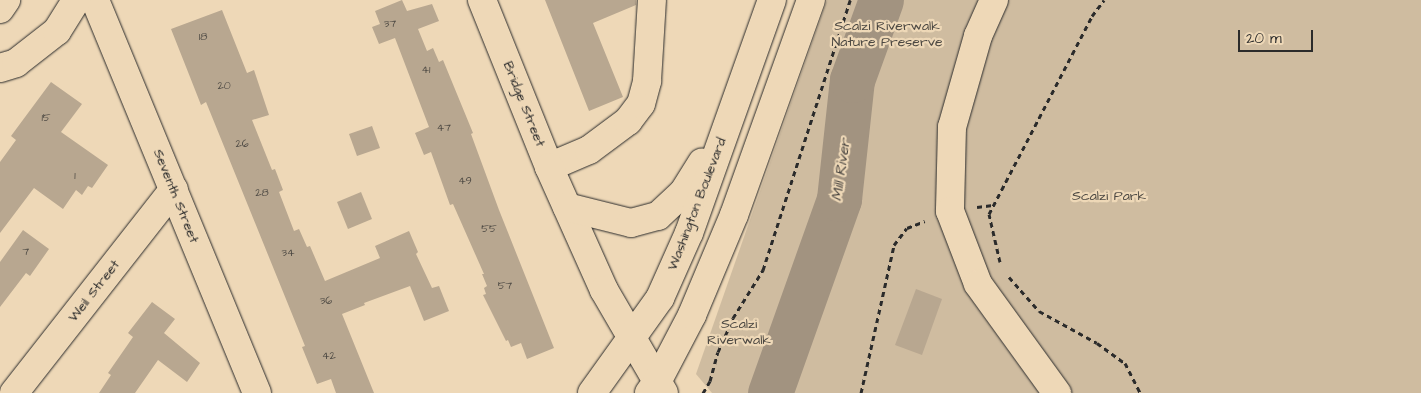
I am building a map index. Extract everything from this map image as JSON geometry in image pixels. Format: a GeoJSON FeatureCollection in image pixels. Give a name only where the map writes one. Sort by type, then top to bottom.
{"type":"FeatureCollection","features":[{"type":"Feature","properties":{"kind":"main road"},"geometry":{"type":"LineString","coordinates":[[0,8],[6,0]]}},
{"type":"Feature","properties":{"kind":"main road"},"geometry":{"type":"LineString","coordinates":[[36,46],[43,22],[57,0]]}},
{"type":"Feature","properties":{"kind":"main road"},"geometry":{"type":"LineString","coordinates":[[0,68],[16,63],[57,31],[76,0]]}},
{"type":"Feature","properties":{"kind":"main road","name":"Seventh Street"},"geometry":{"type":"LineString","coordinates":[[95,0],[257,393]]}},
{"type":"Feature","properties":{"kind":"main road","name":"Bridge Street"},"geometry":{"type":"LineString","coordinates":[[482,0],[549,167],[604,290],[632,339],[656,389]]}},
{"type":"Feature","properties":{"kind":"main road"},"geometry":{"type":"LineString","coordinates":[[549,167],[589,150],[628,121],[640,104],[647,81],[652,0]]}},
{"type":"Feature","properties":{"kind":"main road","name":"Washington Boulevard"},"geometry":{"type":"LineString","coordinates":[[592,393],[660,298],[689,233],[772,0]]}},
{"type":"Feature","properties":{"kind":"main road"},"geometry":{"type":"LineString","coordinates":[[656,389],[692,315],[734,216],[811,0]]}},
{"type":"Feature","properties":{"kind":"main road"},"geometry":{"type":"LineString","coordinates":[[994,0],[978,36],[952,127],[950,210],[978,284],[1057,393]]}},
{"type":"Feature","properties":{"kind":"main road"},"geometry":{"type":"LineString","coordinates":[[567,207],[631,223],[658,216],[683,193],[727,123]]}},
{"type":"Feature","properties":{"kind":"main road","name":"Weil Street"},"geometry":{"type":"LineString","coordinates":[[14,393],[174,189]]}},
{"type":"Feature","properties":{"kind":"path"},"geometry":{"type":"LineString","coordinates":[[703,393],[710,381],[718,352],[733,318],[763,270],[850,0]]}},
{"type":"Feature","properties":{"kind":"path"},"geometry":{"type":"LineString","coordinates":[[1001,270],[989,214],[1092,16],[1104,0]]}},
{"type":"Feature","properties":{"kind":"path"},"geometry":{"type":"LineString","coordinates":[[861,393],[894,245],[907,228],[950,210],[994,205]]}},
{"type":"Feature","properties":{"kind":"path"},"geometry":{"type":"LineString","coordinates":[[1008,276],[1039,311],[1097,343],[1125,363],[1140,393]]}},
{"type":"Feature","properties":{"kind":"green space","name":"Scalzi Park"},"geometry":{"type":"Polygon","coordinates":[[[827,0],[1421,0],[1421,393],[712,393],[696,374],[827,0]]]}},
{"type":"Feature","properties":{"kind":"building"},"geometry":{"type":"Polygon","coordinates":[[[402,0],[407,11],[432,4],[439,21],[418,29],[427,51],[433,48],[439,62],[443,60],[473,133],[471,134],[499,210],[554,348],[527,359],[521,343],[511,347],[508,340],[506,341],[483,295],[486,294],[484,288],[487,286],[482,274],[484,274],[453,204],[450,205],[431,152],[424,155],[415,133],[429,127],[395,38],[379,44],[372,27],[380,24],[375,11],[402,0]]]}},
{"type":"Feature","properties":{"kind":"building"},"geometry":{"type":"Polygon","coordinates":[[[545,0],[636,0],[636,5],[593,23],[623,97],[589,111],[545,0]]]}},
{"type":"Feature","properties":{"kind":"building"},"geometry":{"type":"Polygon","coordinates":[[[222,10],[247,73],[254,70],[269,115],[252,120],[272,170],[275,169],[283,190],[279,192],[294,231],[299,229],[307,247],[310,246],[325,281],[380,258],[375,246],[409,231],[418,252],[416,254],[432,288],[439,286],[449,311],[424,321],[410,286],[364,303],[365,305],[342,314],[374,393],[336,393],[331,379],[317,384],[302,347],[305,346],[206,102],[201,105],[171,29],[222,10]]]}},
{"type":"Feature","properties":{"kind":"building"},"geometry":{"type":"Polygon","coordinates":[[[51,82],[82,104],[61,132],[108,165],[92,188],[88,186],[82,195],[76,190],[63,209],[34,188],[0,233],[0,162],[16,140],[11,136],[51,82]]]}},
{"type":"Feature","properties":{"kind":"building"},"geometry":{"type":"Polygon","coordinates":[[[372,126],[380,148],[357,156],[349,134],[372,126]]]}},
{"type":"Feature","properties":{"kind":"building"},"geometry":{"type":"Polygon","coordinates":[[[361,192],[372,219],[348,229],[337,202],[361,192]]]}},
{"type":"Feature","properties":{"kind":"building"},"geometry":{"type":"Polygon","coordinates":[[[23,230],[49,249],[30,276],[26,273],[0,307],[0,262],[23,230]]]}},
{"type":"Feature","properties":{"kind":"building"},"geometry":{"type":"Polygon","coordinates":[[[916,289],[942,299],[922,355],[895,345],[916,289]]]}},
{"type":"Feature","properties":{"kind":"building"},"geometry":{"type":"Polygon","coordinates":[[[152,302],[175,319],[164,333],[200,363],[187,382],[158,360],[135,393],[99,393],[111,375],[108,373],[133,337],[128,333],[152,302]]]}},
{"type":"Feature","properties":{"kind":"waterway","name":"Mill River"},"geometry":{"type":"LineString","coordinates":[[770,393],[839,199],[852,80],[881,0]]}},
{"type":"Feature","properties":{"kind":"park label","name":"Scalzi Riverwalk Nature Preserve"},"geometry":{"type":"Point","coordinates":[887,34]}},
{"type":"Feature","properties":{"kind":"park label","name":"Scalzi Riverwalk"},"geometry":{"type":"Point","coordinates":[739,332]}}]}
